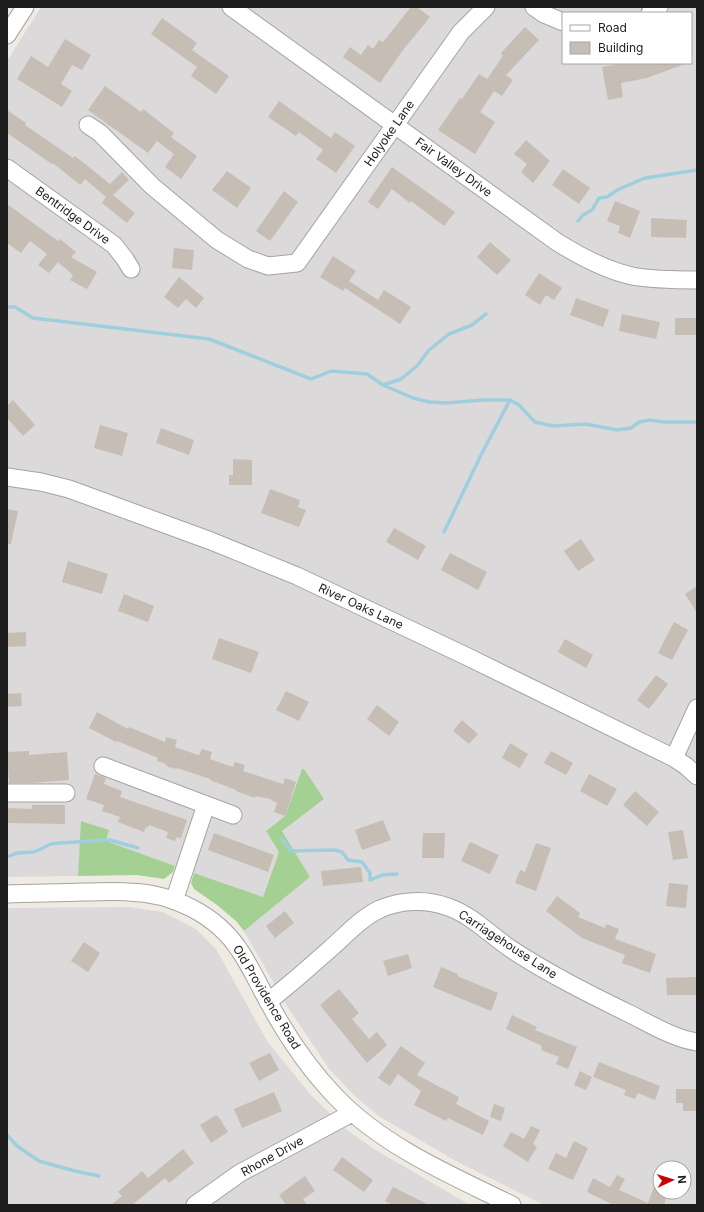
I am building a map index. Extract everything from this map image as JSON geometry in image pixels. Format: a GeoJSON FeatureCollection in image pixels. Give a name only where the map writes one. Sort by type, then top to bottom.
{"type":"FeatureCollection","features":[{"type":"Feature","properties":{"kind":"street"},"geometry":{"type":"LineString","coordinates":[[7,35],[25,7]]}},
{"type":"Feature","properties":{"kind":"street","name":"Fair Valley Drive"},"geometry":{"type":"LineString","coordinates":[[231,7],[557,242],[578,255],[601,266],[633,276],[657,279],[697,280]]}},
{"type":"Feature","properties":{"kind":"street","name":"Holyoke Lane"},"geometry":{"type":"LineString","coordinates":[[88,125],[100,133],[152,186],[217,240],[248,259],[268,266],[297,263],[394,124],[461,32],[486,7]]}},
{"type":"Feature","properties":{"kind":"street"},"geometry":{"type":"LineString","coordinates":[[534,7],[544,14],[562,22]]}},
{"type":"Feature","properties":{"kind":"street","name":"Bentridge Drive"},"geometry":{"type":"LineString","coordinates":[[7,168],[114,245],[125,258],[131,270]]}},
{"type":"Feature","properties":{"kind":"street","name":"River Oaks Lane"},"geometry":{"type":"LineString","coordinates":[[7,477],[34,481],[69,489],[211,541],[297,576],[674,758],[697,776]]}},
{"type":"Feature","properties":{"kind":"street"},"geometry":{"type":"LineString","coordinates":[[674,758],[697,708]]}},
{"type":"Feature","properties":{"kind":"street"},"geometry":{"type":"LineString","coordinates":[[104,766],[233,815]]}},
{"type":"Feature","properties":{"kind":"street"},"geometry":{"type":"LineString","coordinates":[[7,793],[66,793]]}},
{"type":"Feature","properties":{"kind":"street"},"geometry":{"type":"LineString","coordinates":[[174,901],[206,805]]}},
{"type":"Feature","properties":{"kind":"street","name":"Old Providence Road"},"geometry":{"type":"LineString","coordinates":[[7,894],[130,892],[152,895],[174,901],[205,916],[230,938],[240,951],[287,1034],[315,1073],[335,1097],[352,1113],[383,1136],[444,1171],[512,1205]]}},
{"type":"Feature","properties":{"kind":"street","name":"Carriagehouse Lane"},"geometry":{"type":"LineString","coordinates":[[268,1002],[297,979],[365,918],[395,904],[406,902],[423,902],[448,907],[463,913],[509,948],[550,973],[651,1025],[677,1037],[697,1042]]}},
{"type":"Feature","properties":{"kind":"street","name":"Rhone Drive"},"geometry":{"type":"LineString","coordinates":[[195,1205],[240,1173],[352,1113]]}},
{"type":"Feature","properties":{"kind":"shaded area"},"geometry":{"type":"Polygon","coordinates":[[[41,7],[697,7],[697,1205],[544,1205],[456,1161],[380,1117],[356,1097],[330,1070],[287,1006],[244,931],[310,877],[282,831],[324,799],[302,769],[285,816],[266,831],[279,852],[263,897],[105,841],[82,821],[78,876],[7,877],[7,61],[41,7]]]}},
{"type":"Feature","properties":{"kind":"shaded area"},"geometry":{"type":"Polygon","coordinates":[[[128,907],[163,912],[196,929],[216,949],[267,1041],[310,1094],[347,1130],[374,1149],[470,1205],[7,1205],[7,908],[128,907]]]}},
{"type":"Feature","properties":{"kind":"green space"},"geometry":{"type":"Polygon","coordinates":[[[302,769],[304,769],[324,799],[282,831],[310,877],[244,931],[236,921],[217,905],[194,889],[191,883],[194,873],[263,897],[279,852],[266,831],[285,816],[302,769]]]}},
{"type":"Feature","properties":{"kind":"green space"},"geometry":{"type":"Polygon","coordinates":[[[81,821],[109,830],[106,841],[175,866],[173,872],[164,879],[137,875],[78,876],[81,821]]]}},
{"type":"Feature","properties":{"kind":"building"},"geometry":{"type":"Polygon","coordinates":[[[411,7],[417,7],[430,17],[403,50],[380,83],[343,57],[350,47],[361,55],[368,45],[373,49],[379,40],[383,42],[411,7]]]}},
{"type":"Feature","properties":{"kind":"building"},"geometry":{"type":"Polygon","coordinates":[[[162,18],[197,43],[192,50],[229,76],[216,94],[191,76],[197,67],[151,34],[162,18]]]}},
{"type":"Feature","properties":{"kind":"building"},"geometry":{"type":"Polygon","coordinates":[[[525,27],[539,40],[506,75],[513,80],[502,96],[494,91],[480,112],[495,122],[475,154],[438,130],[479,74],[487,79],[503,56],[501,53],[525,27]]]}},
{"type":"Feature","properties":{"kind":"building"},"geometry":{"type":"Polygon","coordinates":[[[65,39],[91,55],[82,70],[72,65],[61,84],[72,91],[62,107],[17,79],[31,56],[48,67],[65,39]]]}},
{"type":"Feature","properties":{"kind":"building"},"geometry":{"type":"Polygon","coordinates":[[[619,64],[685,64],[647,78],[621,83],[623,97],[608,100],[602,67],[619,64]]]}},
{"type":"Feature","properties":{"kind":"building"},"geometry":{"type":"Polygon","coordinates":[[[105,86],[141,112],[143,109],[174,133],[171,137],[197,156],[181,179],[165,167],[174,154],[157,141],[148,153],[88,110],[105,86]]]}},
{"type":"Feature","properties":{"kind":"building"},"geometry":{"type":"Polygon","coordinates":[[[279,101],[331,138],[335,132],[355,146],[336,173],[316,159],[323,150],[299,132],[296,136],[268,117],[279,101]]]}},
{"type":"Feature","properties":{"kind":"building"},"geometry":{"type":"Polygon","coordinates":[[[7,110],[26,123],[25,125],[73,158],[75,156],[110,184],[122,172],[129,180],[113,195],[135,213],[127,223],[102,203],[106,197],[85,179],[80,185],[53,163],[52,164],[7,133],[7,110]]]}},
{"type":"Feature","properties":{"kind":"building"},"geometry":{"type":"Polygon","coordinates":[[[526,140],[550,161],[533,183],[521,172],[527,164],[514,154],[526,140]]]}},
{"type":"Feature","properties":{"kind":"building"},"geometry":{"type":"Polygon","coordinates":[[[392,167],[455,212],[444,226],[411,201],[410,203],[392,189],[378,209],[368,202],[392,167]]]}},
{"type":"Feature","properties":{"kind":"building"},"geometry":{"type":"Polygon","coordinates":[[[563,169],[590,188],[579,204],[552,185],[563,169]]]}},
{"type":"Feature","properties":{"kind":"building"},"geometry":{"type":"Polygon","coordinates":[[[227,171],[251,188],[237,208],[212,190],[227,171]]]}},
{"type":"Feature","properties":{"kind":"building"},"geometry":{"type":"Polygon","coordinates":[[[284,191],[298,202],[270,241],[256,231],[284,191]]]}},
{"type":"Feature","properties":{"kind":"building"},"geometry":{"type":"Polygon","coordinates":[[[615,201],[640,211],[630,238],[618,233],[620,226],[607,221],[615,201]]]}},
{"type":"Feature","properties":{"kind":"building"},"geometry":{"type":"Polygon","coordinates":[[[7,204],[58,241],[60,239],[76,252],[71,257],[97,272],[87,289],[70,280],[73,275],[58,262],[49,273],[38,265],[47,254],[30,241],[21,253],[7,243],[7,204]]]}},
{"type":"Feature","properties":{"kind":"building"},"geometry":{"type":"Polygon","coordinates":[[[651,218],[687,220],[686,238],[651,237],[651,218]]]}},
{"type":"Feature","properties":{"kind":"building"},"geometry":{"type":"Polygon","coordinates":[[[490,242],[511,260],[497,275],[477,257],[490,242]]]}},
{"type":"Feature","properties":{"kind":"building"},"geometry":{"type":"Polygon","coordinates":[[[174,248],[194,250],[192,270],[172,268],[174,248]]]}},
{"type":"Feature","properties":{"kind":"building"},"geometry":{"type":"Polygon","coordinates":[[[333,256],[356,271],[349,281],[378,300],[384,290],[411,307],[400,324],[345,288],[343,291],[320,277],[333,256]]]}},
{"type":"Feature","properties":{"kind":"building"},"geometry":{"type":"Polygon","coordinates":[[[539,273],[562,288],[554,300],[546,295],[540,305],[525,295],[539,273]]]}},
{"type":"Feature","properties":{"kind":"building"},"geometry":{"type":"Polygon","coordinates":[[[179,277],[204,298],[196,308],[186,299],[178,308],[164,297],[179,277]]]}},
{"type":"Feature","properties":{"kind":"building"},"geometry":{"type":"Polygon","coordinates":[[[576,298],[609,310],[603,327],[570,315],[576,298]]]}},
{"type":"Feature","properties":{"kind":"building"},"geometry":{"type":"Polygon","coordinates":[[[622,314],[660,322],[656,339],[619,331],[622,314]]]}},
{"type":"Feature","properties":{"kind":"building"},"geometry":{"type":"Polygon","coordinates":[[[675,318],[697,318],[697,335],[675,335],[675,318]]]}},
{"type":"Feature","properties":{"kind":"building"},"geometry":{"type":"Polygon","coordinates":[[[13,400],[35,425],[23,436],[7,418],[7,406],[13,400]]]}},
{"type":"Feature","properties":{"kind":"building"},"geometry":{"type":"Polygon","coordinates":[[[100,425],[128,433],[122,456],[94,448],[100,425]]]}},
{"type":"Feature","properties":{"kind":"building"},"geometry":{"type":"Polygon","coordinates":[[[161,428],[194,440],[189,455],[156,443],[161,428]]]}},
{"type":"Feature","properties":{"kind":"building"},"geometry":{"type":"Polygon","coordinates":[[[233,459],[252,460],[252,485],[229,485],[229,475],[233,475],[233,459]]]}},
{"type":"Feature","properties":{"kind":"building"},"geometry":{"type":"Polygon","coordinates":[[[270,489],[300,500],[298,507],[306,510],[299,527],[261,513],[270,489]]]}},
{"type":"Feature","properties":{"kind":"building"},"geometry":{"type":"Polygon","coordinates":[[[7,509],[18,511],[11,544],[7,544],[7,509]]]}},
{"type":"Feature","properties":{"kind":"building"},"geometry":{"type":"Polygon","coordinates":[[[394,528],[426,546],[418,560],[386,542],[394,528]]]}},
{"type":"Feature","properties":{"kind":"building"},"geometry":{"type":"Polygon","coordinates":[[[581,539],[595,560],[578,571],[564,551],[581,539]]]}},
{"type":"Feature","properties":{"kind":"building"},"geometry":{"type":"Polygon","coordinates":[[[450,553],[487,572],[478,590],[441,570],[450,553]]]}},
{"type":"Feature","properties":{"kind":"building"},"geometry":{"type":"Polygon","coordinates":[[[68,561],[108,574],[102,594],[62,582],[68,561]]]}},
{"type":"Feature","properties":{"kind":"building"},"geometry":{"type":"Polygon","coordinates":[[[697,586],[697,613],[685,594],[697,586]]]}},
{"type":"Feature","properties":{"kind":"building"},"geometry":{"type":"Polygon","coordinates":[[[124,594],[154,606],[148,622],[118,611],[124,594]]]}},
{"type":"Feature","properties":{"kind":"building"},"geometry":{"type":"Polygon","coordinates":[[[674,622],[688,630],[672,660],[658,653],[674,622]]]}},
{"type":"Feature","properties":{"kind":"building"},"geometry":{"type":"Polygon","coordinates":[[[26,632],[26,646],[7,647],[7,633],[26,632]]]}},
{"type":"Feature","properties":{"kind":"building"},"geometry":{"type":"Polygon","coordinates":[[[219,638],[259,652],[251,673],[212,659],[219,638]]]}},
{"type":"Feature","properties":{"kind":"building"},"geometry":{"type":"Polygon","coordinates":[[[565,639],[593,655],[586,668],[558,652],[565,639]]]}},
{"type":"Feature","properties":{"kind":"building"},"geometry":{"type":"Polygon","coordinates":[[[656,675],[668,684],[649,709],[637,700],[656,675]]]}},
{"type":"Feature","properties":{"kind":"building"},"geometry":{"type":"Polygon","coordinates":[[[286,691],[309,702],[299,721],[276,710],[286,691]]]}},
{"type":"Feature","properties":{"kind":"building"},"geometry":{"type":"Polygon","coordinates":[[[21,693],[22,706],[7,707],[7,694],[21,693]]]}},
{"type":"Feature","properties":{"kind":"building"},"geometry":{"type":"Polygon","coordinates":[[[377,705],[399,722],[389,736],[367,719],[377,705]]]}},
{"type":"Feature","properties":{"kind":"building"},"geometry":{"type":"Polygon","coordinates":[[[97,712],[128,729],[129,727],[165,742],[166,737],[177,740],[175,747],[198,755],[202,749],[212,752],[210,759],[233,767],[235,762],[245,765],[243,771],[283,784],[285,778],[296,782],[285,816],[274,812],[277,803],[271,799],[255,796],[255,798],[210,779],[177,768],[168,767],[164,763],[157,761],[158,758],[117,741],[116,742],[89,728],[97,712]]]}},
{"type":"Feature","properties":{"kind":"building"},"geometry":{"type":"Polygon","coordinates":[[[462,720],[478,734],[469,744],[453,731],[462,720]]]}},
{"type":"Feature","properties":{"kind":"building"},"geometry":{"type":"Polygon","coordinates":[[[510,743],[528,754],[520,768],[502,758],[510,743]]]}},
{"type":"Feature","properties":{"kind":"building"},"geometry":{"type":"Polygon","coordinates":[[[29,751],[29,755],[67,752],[69,780],[9,783],[7,752],[29,751]]]}},
{"type":"Feature","properties":{"kind":"building"},"geometry":{"type":"Polygon","coordinates":[[[551,751],[573,763],[566,775],[544,763],[551,751]]]}},
{"type":"Feature","properties":{"kind":"building"},"geometry":{"type":"Polygon","coordinates":[[[95,774],[106,778],[104,784],[122,791],[120,797],[187,820],[181,838],[177,837],[175,841],[166,838],[168,832],[149,825],[146,827],[144,832],[118,822],[120,817],[102,811],[104,805],[86,799],[95,774]]]}},
{"type":"Feature","properties":{"kind":"building"},"geometry":{"type":"Polygon","coordinates":[[[589,774],[617,789],[607,806],[580,791],[589,774]]]}},
{"type":"Feature","properties":{"kind":"building"},"geometry":{"type":"Polygon","coordinates":[[[635,791],[659,812],[647,826],[623,805],[635,791]]]}},
{"type":"Feature","properties":{"kind":"building"},"geometry":{"type":"Polygon","coordinates":[[[32,805],[65,805],[65,824],[7,823],[7,808],[32,809],[32,805]]]}},
{"type":"Feature","properties":{"kind":"building"},"geometry":{"type":"Polygon","coordinates":[[[383,820],[391,840],[362,850],[355,830],[383,820]]]}},
{"type":"Feature","properties":{"kind":"building"},"geometry":{"type":"Polygon","coordinates":[[[683,830],[688,858],[673,860],[668,832],[683,830]]]}},
{"type":"Feature","properties":{"kind":"building"},"geometry":{"type":"Polygon","coordinates":[[[214,833],[274,855],[268,872],[208,850],[214,833]]]}},
{"type":"Feature","properties":{"kind":"building"},"geometry":{"type":"Polygon","coordinates":[[[423,833],[445,833],[444,858],[422,858],[423,833]]]}},
{"type":"Feature","properties":{"kind":"building"},"geometry":{"type":"Polygon","coordinates":[[[470,842],[499,855],[490,874],[461,861],[470,842]]]}},
{"type":"Feature","properties":{"kind":"building"},"geometry":{"type":"Polygon","coordinates":[[[536,843],[551,848],[536,891],[515,883],[520,870],[525,872],[536,843]]]}},
{"type":"Feature","properties":{"kind":"building"},"geometry":{"type":"Polygon","coordinates":[[[361,867],[363,882],[323,886],[321,871],[361,867]]]}},
{"type":"Feature","properties":{"kind":"building"},"geometry":{"type":"Polygon","coordinates":[[[669,883],[688,885],[686,908],[666,906],[669,883]]]}},
{"type":"Feature","properties":{"kind":"building"},"geometry":{"type":"Polygon","coordinates":[[[557,896],[580,913],[578,917],[605,928],[606,924],[619,929],[615,939],[656,954],[650,973],[622,963],[625,955],[582,938],[546,911],[557,896]]]}},
{"type":"Feature","properties":{"kind":"building"},"geometry":{"type":"Polygon","coordinates":[[[285,911],[294,923],[275,938],[266,926],[285,911]]]}},
{"type":"Feature","properties":{"kind":"building"},"geometry":{"type":"Polygon","coordinates":[[[84,942],[100,953],[88,972],[71,961],[84,942]]]}},
{"type":"Feature","properties":{"kind":"building"},"geometry":{"type":"Polygon","coordinates":[[[408,954],[412,968],[388,976],[383,961],[408,954]]]}},
{"type":"Feature","properties":{"kind":"building"},"geometry":{"type":"Polygon","coordinates":[[[441,967],[458,974],[457,976],[498,993],[491,1011],[433,987],[441,967]]]}},
{"type":"Feature","properties":{"kind":"building"},"geometry":{"type":"Polygon","coordinates":[[[697,977],[697,995],[667,995],[666,978],[697,977]]]}},
{"type":"Feature","properties":{"kind":"building"},"geometry":{"type":"Polygon","coordinates":[[[339,989],[359,1013],[352,1019],[369,1039],[377,1032],[387,1045],[367,1063],[320,1005],[339,989]]]}},
{"type":"Feature","properties":{"kind":"building"},"geometry":{"type":"Polygon","coordinates":[[[512,1015],[537,1027],[535,1030],[577,1047],[568,1069],[556,1064],[559,1057],[541,1050],[542,1046],[506,1029],[512,1015]]]}},
{"type":"Feature","properties":{"kind":"building"},"geometry":{"type":"Polygon","coordinates":[[[401,1046],[425,1063],[417,1075],[459,1097],[456,1104],[489,1121],[483,1135],[448,1118],[446,1121],[414,1105],[421,1091],[398,1074],[390,1086],[378,1078],[401,1046]]]}},
{"type":"Feature","properties":{"kind":"building"},"geometry":{"type":"Polygon","coordinates":[[[270,1053],[279,1070],[259,1081],[249,1063],[270,1053]]]}},
{"type":"Feature","properties":{"kind":"building"},"geometry":{"type":"Polygon","coordinates":[[[599,1062],[660,1086],[655,1100],[638,1093],[635,1099],[624,1095],[626,1090],[593,1077],[599,1062]]]}},
{"type":"Feature","properties":{"kind":"building"},"geometry":{"type":"Polygon","coordinates":[[[580,1071],[592,1077],[586,1090],[574,1085],[580,1071]]]}},
{"type":"Feature","properties":{"kind":"building"},"geometry":{"type":"Polygon","coordinates":[[[676,1089],[697,1089],[697,1111],[683,1111],[683,1103],[676,1103],[676,1089]]]}},
{"type":"Feature","properties":{"kind":"building"},"geometry":{"type":"Polygon","coordinates":[[[274,1092],[282,1111],[242,1128],[234,1109],[274,1092]]]}},
{"type":"Feature","properties":{"kind":"building"},"geometry":{"type":"Polygon","coordinates":[[[494,1104],[505,1108],[501,1121],[490,1117],[494,1104]]]}},
{"type":"Feature","properties":{"kind":"building"},"geometry":{"type":"Polygon","coordinates":[[[216,1115],[228,1132],[211,1143],[200,1125],[216,1115]]]}},
{"type":"Feature","properties":{"kind":"building"},"geometry":{"type":"Polygon","coordinates":[[[531,1126],[540,1130],[533,1144],[537,1147],[528,1162],[503,1146],[511,1132],[524,1139],[531,1126]]]}},
{"type":"Feature","properties":{"kind":"building"},"geometry":{"type":"Polygon","coordinates":[[[574,1141],[588,1148],[573,1180],[548,1169],[556,1153],[566,1158],[574,1141]]]}},
{"type":"Feature","properties":{"kind":"building"},"geometry":{"type":"Polygon","coordinates":[[[183,1149],[194,1163],[169,1183],[165,1178],[132,1205],[111,1205],[122,1196],[118,1192],[142,1171],[148,1178],[183,1149]]]}},
{"type":"Feature","properties":{"kind":"building"},"geometry":{"type":"Polygon","coordinates":[[[342,1157],[373,1180],[364,1192],[333,1170],[342,1157]]]}},
{"type":"Feature","properties":{"kind":"building"},"geometry":{"type":"Polygon","coordinates":[[[617,1175],[625,1179],[619,1190],[648,1203],[652,1192],[652,1200],[666,1200],[664,1205],[614,1205],[587,1192],[593,1178],[610,1187],[617,1175]]]}},
{"type":"Feature","properties":{"kind":"building"},"geometry":{"type":"Polygon","coordinates":[[[305,1176],[315,1191],[303,1199],[307,1205],[286,1205],[279,1195],[305,1176]]]}},
{"type":"Feature","properties":{"kind":"building"},"geometry":{"type":"Polygon","coordinates":[[[393,1187],[429,1205],[393,1205],[385,1201],[393,1187]]]}},
{"type":"Feature","properties":{"kind":"waterway"},"geometry":{"type":"LineString","coordinates":[[578,221],[583,215],[592,210],[599,198],[607,197],[619,189],[645,178],[697,170]]}},
{"type":"Feature","properties":{"kind":"waterway"},"geometry":{"type":"LineString","coordinates":[[7,307],[15,307],[33,318],[209,339],[311,379],[331,371],[367,374],[383,385],[413,398],[429,402],[447,403],[482,400],[510,400],[519,405],[535,422],[553,426],[586,424],[617,430],[631,428],[639,422],[650,420],[664,422],[697,422]]}},
{"type":"Feature","properties":{"kind":"waterway"},"geometry":{"type":"LineString","coordinates":[[383,385],[401,379],[417,366],[429,350],[449,334],[472,325],[486,314]]}},
{"type":"Feature","properties":{"kind":"waterway"},"geometry":{"type":"LineString","coordinates":[[444,532],[481,455],[510,400]]}},
{"type":"Feature","properties":{"kind":"waterway"},"geometry":{"type":"LineString","coordinates":[[282,839],[291,851],[335,850],[342,852],[348,860],[362,862],[370,873],[370,880],[382,875],[397,874]]}},
{"type":"Feature","properties":{"kind":"waterway"},"geometry":{"type":"LineString","coordinates":[[7,857],[17,853],[34,852],[51,844],[59,843],[110,840],[138,848]]}},
{"type":"Feature","properties":{"kind":"waterway"},"geometry":{"type":"LineString","coordinates":[[7,1135],[17,1146],[39,1161],[99,1176]]}}]}
